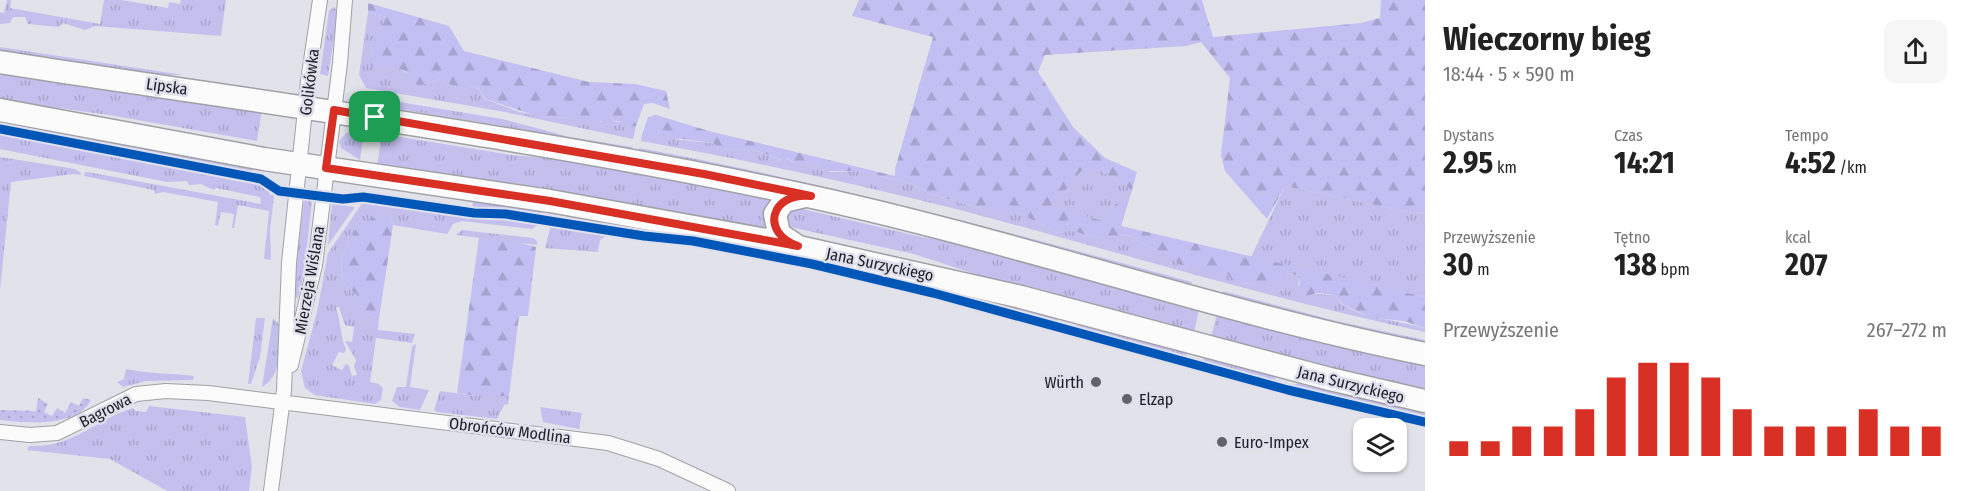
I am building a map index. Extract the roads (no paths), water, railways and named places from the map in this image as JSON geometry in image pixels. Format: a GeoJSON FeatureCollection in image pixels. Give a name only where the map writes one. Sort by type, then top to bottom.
{"type":"FeatureCollection","features":[{"type":"Feature","properties":{"kind":"main road","name":"Lipska"},"geometry":{"type":"LineString","coordinates":[[0,62],[334,110]]}},
{"type":"Feature","properties":{"kind":"main road"},"geometry":{"type":"LineString","coordinates":[[0,110],[326,168]]}},
{"type":"Feature","properties":{"kind":"main road"},"geometry":{"type":"LineString","coordinates":[[334,110],[704,174],[811,196],[966,234],[1319,331],[1425,354]]}},
{"type":"Feature","properties":{"kind":"main road","name":"Jana Surzyckiego"},"geometry":{"type":"LineString","coordinates":[[326,168],[593,208],[798,246],[1021,297],[1320,377],[1425,401]]}},
{"type":"Feature","properties":{"kind":"main road"},"geometry":{"type":"LineString","coordinates":[[798,246],[788,242],[779,234],[775,214],[780,204],[787,198],[811,196]]}},
{"type":"Feature","properties":{"kind":"street","name":"Golikówka"},"geometry":{"type":"LineString","coordinates":[[300,164],[320,0]]}},
{"type":"Feature","properties":{"kind":"street","name":"Golikówka"},"geometry":{"type":"LineString","coordinates":[[326,168],[345,0]]}},
{"type":"Feature","properties":{"kind":"street","name":"Mierzeja Wiślana"},"geometry":{"type":"LineString","coordinates":[[271,491],[283,396],[289,263],[300,164]]}},
{"type":"Feature","properties":{"kind":"street","name":"Mierzeja Wiślana"},"geometry":{"type":"LineString","coordinates":[[283,396],[310,292],[326,168]]}},
{"type":"Feature","properties":{"kind":"street","name":"Bagrowa"},"geometry":{"type":"LineString","coordinates":[[0,432],[30,435],[57,433],[121,401],[150,392],[283,396]]}},
{"type":"Feature","properties":{"kind":"street","name":"Obrońców Modlina"},"geometry":{"type":"LineString","coordinates":[[283,396],[608,443],[660,459],[728,491]]}},
{"type":"Feature","properties":{"kind":"place","name":"Würth"},"geometry":{"type":"Point","coordinates":[1096,382]}},
{"type":"Feature","properties":{"kind":"place","name":"Elzap"},"geometry":{"type":"Point","coordinates":[1127,399]}},
{"type":"Feature","properties":{"kind":"place","name":"Euro-Impex"},"geometry":{"type":"Point","coordinates":[1222,442]}}]}
